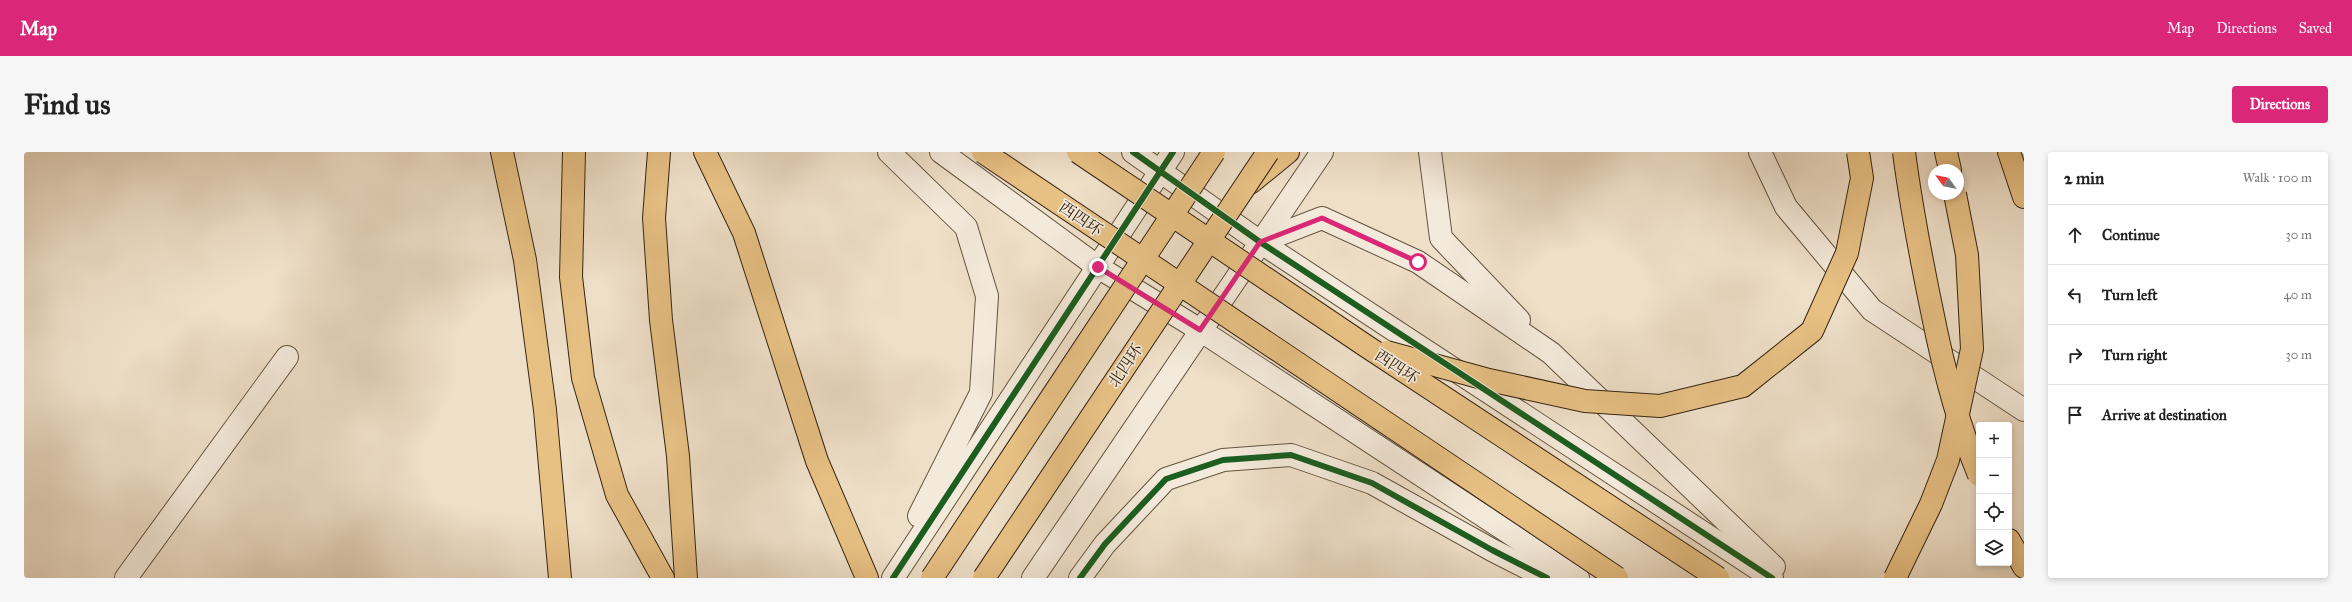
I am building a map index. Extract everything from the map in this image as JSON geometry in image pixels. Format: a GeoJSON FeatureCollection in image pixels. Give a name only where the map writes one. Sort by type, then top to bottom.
{"type":"FeatureCollection","features":[{"type":"Feature","properties":{"kind":"highway"},"geometry":{"type":"LineString","coordinates":[[502,152],[525,260],[545,410],[560,578]]}},
{"type":"Feature","properties":{"kind":"highway"},"geometry":{"type":"LineString","coordinates":[[574,152],[571,277],[583,378],[617,495],[663,578]]}},
{"type":"Feature","properties":{"kind":"highway"},"geometry":{"type":"LineString","coordinates":[[659,152],[654,218],[661,320],[678,456],[686,578]]}},
{"type":"Feature","properties":{"kind":"highway"},"geometry":{"type":"LineString","coordinates":[[705,152],[744,233],[817,461],[867,578]]}},
{"type":"Feature","properties":{"kind":"highway","name":"西四环"},"geometry":{"type":"LineString","coordinates":[[983,152],[1617,578]]}},
{"type":"Feature","properties":{"kind":"highway","name":"西四环"},"geometry":{"type":"LineString","coordinates":[[1078,152],[1366,346],[1718,578]]}},
{"type":"Feature","properties":{"kind":"highway"},"geometry":{"type":"LineString","coordinates":[[932,578],[1214,152]]}},
{"type":"Feature","properties":{"kind":"highway","name":"北四环"},"geometry":{"type":"LineString","coordinates":[[984,578],[1242,188],[1268,152]]}},
{"type":"Feature","properties":{"kind":"highway"},"geometry":{"type":"LineString","coordinates":[[1242,188],[1288,152]]}},
{"type":"Feature","properties":{"kind":"highway"},"geometry":{"type":"LineString","coordinates":[[1366,346],[1489,380],[1585,401],[1660,406],[1743,386],[1812,331],[1847,253],[1862,178],[1858,152]]}},
{"type":"Feature","properties":{"kind":"highway"},"geometry":{"type":"LineString","coordinates":[[1904,152],[1913,224],[1942,358],[1965,442],[1976,468]]}},
{"type":"Feature","properties":{"kind":"highway"},"geometry":{"type":"LineString","coordinates":[[1946,152],[1949,164]]}},
{"type":"Feature","properties":{"kind":"highway"},"geometry":{"type":"LineString","coordinates":[[2009,152],[2024,197]]}},
{"type":"Feature","properties":{"kind":"highway"},"geometry":{"type":"LineString","coordinates":[[1895,578],[1931,504],[1948,460],[1972,349],[1967,255],[1956,200]]}},
{"type":"Feature","properties":{"kind":"highway"},"geometry":{"type":"LineString","coordinates":[[2012,545],[2024,567]]}},
{"type":"Feature","properties":{"kind":"street"},"geometry":{"type":"LineString","coordinates":[[883,578],[925,505],[981,393],[987,296],[966,227],[889,152]]}},
{"type":"Feature","properties":{"kind":"street"},"geometry":{"type":"LineString","coordinates":[[941,152],[1098,267],[1200,330],[1578,578]]}},
{"type":"Feature","properties":{"kind":"street"},"geometry":{"type":"LineString","coordinates":[[1133,152],[1260,242],[1772,578]]}},
{"type":"Feature","properties":{"kind":"street"},"geometry":{"type":"LineString","coordinates":[[893,578],[1173,152]]}},
{"type":"Feature","properties":{"kind":"street"},"geometry":{"type":"LineString","coordinates":[[1033,578],[1322,152]]}},
{"type":"Feature","properties":{"kind":"street"},"geometry":{"type":"LineString","coordinates":[[1430,152],[1441,238],[1550,353],[1785,578]]}},
{"type":"Feature","properties":{"kind":"street"},"geometry":{"type":"LineString","coordinates":[[1760,152],[1786,207],[1872,310],[2024,410]]}},
{"type":"Feature","properties":{"kind":"street"},"geometry":{"type":"LineString","coordinates":[[1260,242],[1322,218],[1418,262],[1550,353]]}},
{"type":"Feature","properties":{"kind":"street"},"geometry":{"type":"LineString","coordinates":[[126,578],[287,357]]}},
{"type":"Feature","properties":{"kind":"street"},"geometry":{"type":"LineString","coordinates":[[1080,578],[1105,544],[1166,479],[1223,460],[1291,455],[1372,483],[1492,550],[1547,578]]}},
{"type":"Feature","properties":{"kind":"cycle path"},"geometry":{"type":"LineString","coordinates":[[1133,152],[1260,242],[1772,578]]}},
{"type":"Feature","properties":{"kind":"cycle path"},"geometry":{"type":"LineString","coordinates":[[893,578],[1173,152]]}},
{"type":"Feature","properties":{"kind":"cycle path"},"geometry":{"type":"LineString","coordinates":[[1080,578],[1105,544],[1166,479],[1223,460],[1291,455],[1372,483],[1492,550],[1547,578]]}},
{"type":"Feature","properties":{"kind":"route"},"geometry":{"type":"LineString","coordinates":[[1098,267],[1200,330],[1260,242],[1322,218],[1418,262]]}}]}
